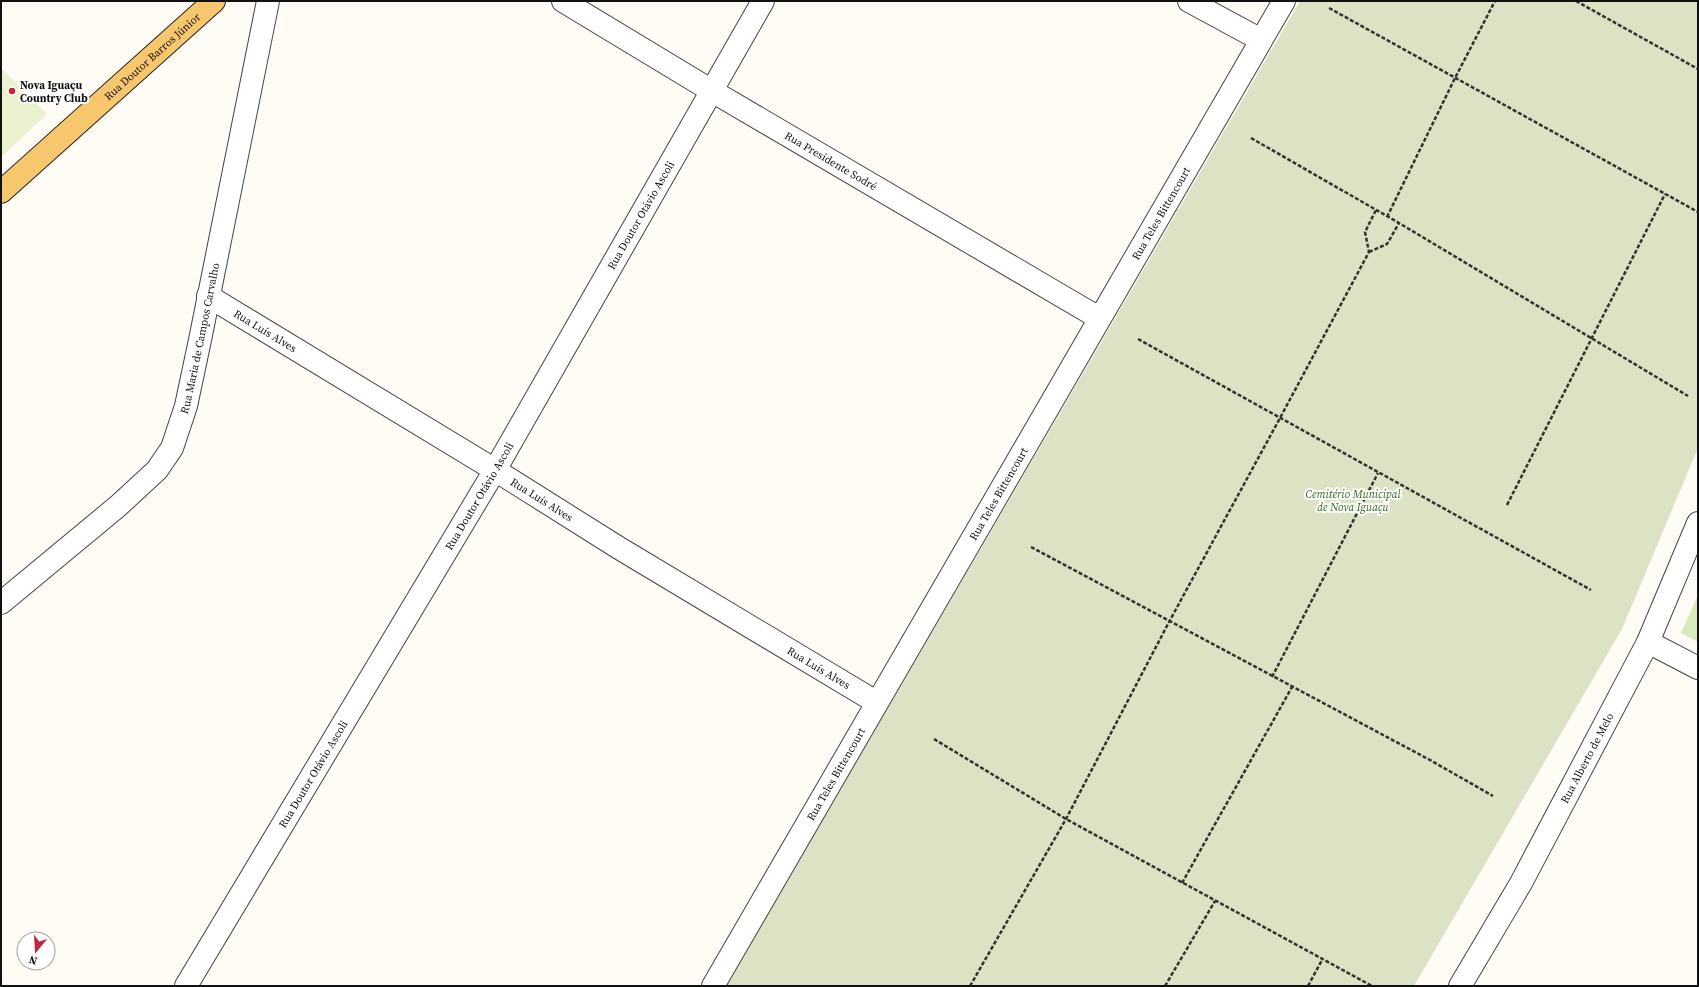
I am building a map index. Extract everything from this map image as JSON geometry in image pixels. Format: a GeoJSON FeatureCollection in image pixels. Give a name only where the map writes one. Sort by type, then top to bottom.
{"type":"FeatureCollection","features":[{"type":"Feature","properties":{"kind":"main road","name":"Rua Doutor Barros Júnior"},"geometry":{"type":"LineString","coordinates":[[1,192],[211,2]]}},
{"type":"Feature","properties":{"kind":"street","name":"Rua Maria de Campos Carvalho"},"geometry":{"type":"LineString","coordinates":[[1,603],[118,506],[157,470],[172,448],[186,406],[268,1]]}},
{"type":"Feature","properties":{"kind":"street","name":"Rua Presidente Sodré"},"geometry":{"type":"LineString","coordinates":[[563,1],[712,91],[1099,318]]}},
{"type":"Feature","properties":{"kind":"street","name":"Rua Doutor Otávio Ascoli"},"geometry":{"type":"LineString","coordinates":[[186,986],[495,470],[763,1]]}},
{"type":"Feature","properties":{"kind":"street"},"geometry":{"type":"LineString","coordinates":[[1189,1],[1261,40]]}},
{"type":"Feature","properties":{"kind":"street","name":"Rua Teles Bittencourt"},"geometry":{"type":"LineString","coordinates":[[713,986],[876,702],[1284,1]]}},
{"type":"Feature","properties":{"kind":"street","name":"Rua Luís Alves"},"geometry":{"type":"LineString","coordinates":[[208,296],[495,470],[619,548],[876,702]]}},
{"type":"Feature","properties":{"kind":"street","name":"Rua Alberto de Melo"},"geometry":{"type":"LineString","coordinates":[[1460,986],[1521,883],[1648,642],[1698,523]]}},
{"type":"Feature","properties":{"kind":"street"},"geometry":{"type":"LineString","coordinates":[[1648,642],[1698,668]]}},
{"type":"Feature","properties":{"kind":"path"},"geometry":{"type":"LineString","coordinates":[[1387,217],[1455,78],[1495,1]]}},
{"type":"Feature","properties":{"kind":"path"},"geometry":{"type":"LineString","coordinates":[[1576,1],[1600,13],[1698,69]]}},
{"type":"Feature","properties":{"kind":"path"},"geometry":{"type":"LineString","coordinates":[[1329,8],[1698,212]]}},
{"type":"Feature","properties":{"kind":"path"},"geometry":{"type":"LineString","coordinates":[[1251,138],[1399,223],[1688,396]]}},
{"type":"Feature","properties":{"kind":"path"},"geometry":{"type":"LineString","coordinates":[[1507,505],[1665,194]]}},
{"type":"Feature","properties":{"kind":"path"},"geometry":{"type":"LineString","coordinates":[[1369,252],[1365,232],[1376,210]]}},
{"type":"Feature","properties":{"kind":"path"},"geometry":{"type":"LineString","coordinates":[[970,986],[1066,819],[1169,622],[1369,252],[1387,244],[1399,223]]}},
{"type":"Feature","properties":{"kind":"path"},"geometry":{"type":"LineString","coordinates":[[1138,339],[1591,590]]}},
{"type":"Feature","properties":{"kind":"path"},"geometry":{"type":"LineString","coordinates":[[1272,677],[1378,473]]}},
{"type":"Feature","properties":{"kind":"path"},"geometry":{"type":"LineString","coordinates":[[1031,547],[1430,760],[1493,796]]}},
{"type":"Feature","properties":{"kind":"path"},"geometry":{"type":"LineString","coordinates":[[1182,883],[1292,687]]}},
{"type":"Feature","properties":{"kind":"path"},"geometry":{"type":"LineString","coordinates":[[934,739],[1066,819],[1372,986]]}},
{"type":"Feature","properties":{"kind":"path"},"geometry":{"type":"LineString","coordinates":[[1165,986],[1215,901]]}},
{"type":"Feature","properties":{"kind":"path"},"geometry":{"type":"LineString","coordinates":[[1308,986],[1322,960]]}},
{"type":"Feature","properties":{"kind":"green space","name":"Cemitério Municipal de Nova Iguaçu"},"geometry":{"type":"Polygon","coordinates":[[[1300,1],[1698,1],[1698,448],[1622,629],[1414,986],[726,986],[1300,1]]]}},
{"type":"Feature","properties":{"kind":"green space","name":"Nova Iguaçu Country Club"},"geometry":{"type":"Polygon","coordinates":[[[1,68],[47,114],[1,157],[1,68]]]}},
{"type":"Feature","properties":{"kind":"green space"},"geometry":{"type":"Polygon","coordinates":[[[1698,595],[1698,642],[1681,633],[1698,595]]]}},
{"type":"Feature","properties":{"kind":"place","name":"Nova Iguaçu Country Club"},"geometry":{"type":"Point","coordinates":[12,91]}}]}
